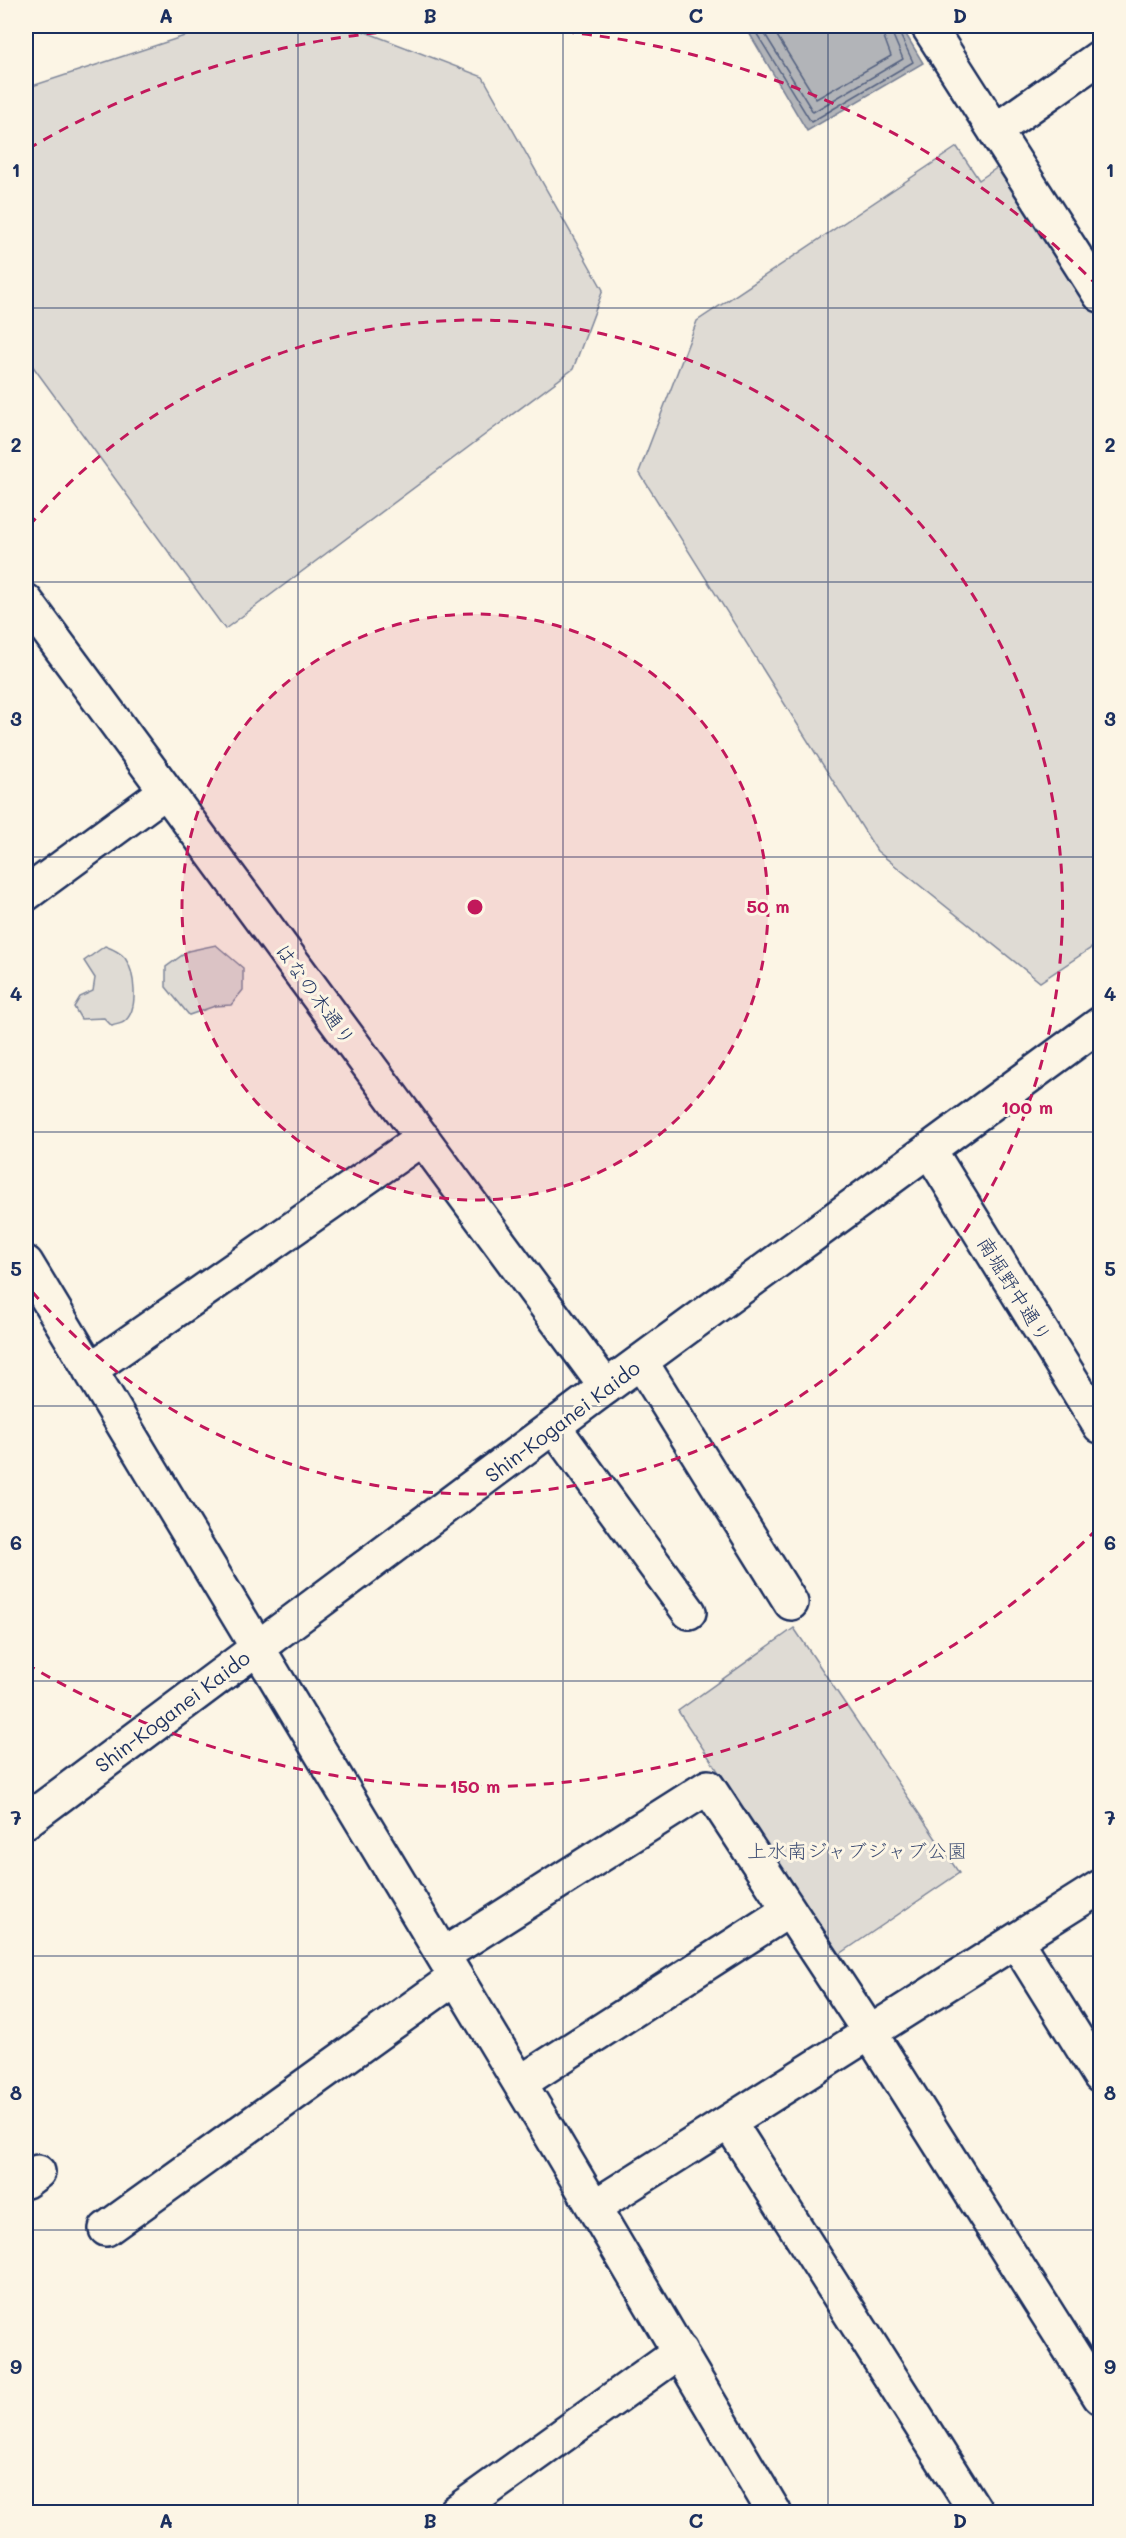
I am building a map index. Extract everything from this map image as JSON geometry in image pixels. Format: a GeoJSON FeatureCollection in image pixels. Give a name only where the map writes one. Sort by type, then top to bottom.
{"type":"FeatureCollection","features":[{"type":"Feature","properties":{"kind":"street"},"geometry":{"type":"LineString","coordinates":[[928,26],[1101,295]]}},
{"type":"Feature","properties":{"kind":"street"},"geometry":{"type":"LineString","coordinates":[[995,131],[1101,57]]}},
{"type":"Feature","properties":{"kind":"street","name":"はなの木通り"},"geometry":{"type":"LineString","coordinates":[[26,601],[606,1387]]}},
{"type":"Feature","properties":{"kind":"street"},"geometry":{"type":"LineString","coordinates":[[26,894],[166,791]]}},
{"type":"Feature","properties":{"kind":"street","name":"Shin-Koganei Kaido"},"geometry":{"type":"LineString","coordinates":[[26,1821],[606,1387],[1101,1024]]}},
{"type":"Feature","properties":{"kind":"street"},"geometry":{"type":"LineString","coordinates":[[90,1370],[423,1138]]}},
{"type":"Feature","properties":{"kind":"street","name":"南堀野中通り"},"geometry":{"type":"LineString","coordinates":[[930,1151],[1101,1426]]}},
{"type":"Feature","properties":{"kind":"street"},"geometry":{"type":"LineString","coordinates":[[26,1263],[450,1966],[774,2512]]}},
{"type":"Feature","properties":{"kind":"street"},"geometry":{"type":"LineString","coordinates":[[641,1362],[791,1603]]}},
{"type":"Feature","properties":{"kind":"street"},"geometry":{"type":"LineString","coordinates":[[554,1427],[689,1612]]}},
{"type":"Feature","properties":{"kind":"street"},"geometry":{"type":"LineString","coordinates":[[106,2229],[450,1966],[708,1787],[870,2033],[1101,2397]]}},
{"type":"Feature","properties":{"kind":"street"},"geometry":{"type":"LineString","coordinates":[[594,2207],[1101,1887]]}},
{"type":"Feature","properties":{"kind":"street"},"geometry":{"type":"LineString","coordinates":[[520,2083],[789,1910]]}},
{"type":"Feature","properties":{"kind":"street"},"geometry":{"type":"LineString","coordinates":[[1016,1941],[1101,2076]]}},
{"type":"Feature","properties":{"kind":"street"},"geometry":{"type":"LineString","coordinates":[[729,2122],[976,2512]]}},
{"type":"Feature","properties":{"kind":"street"},"geometry":{"type":"LineString","coordinates":[[456,2512],[680,2351]]}},
{"type":"Feature","properties":{"kind":"green space"},"geometry":{"type":"Polygon","coordinates":[[[215,26],[350,26],[483,77],[603,290],[573,369],[225,629],[26,357],[26,88],[215,26]]]}},
{"type":"Feature","properties":{"kind":"green space"},"geometry":{"type":"Polygon","coordinates":[[[957,147],[979,180],[1001,165],[1100,313],[1100,942],[1040,982],[877,851],[639,472],[697,321],[957,147]]]}},
{"type":"Feature","properties":{"kind":"green space"},"geometry":{"type":"Polygon","coordinates":[[[216,945],[243,968],[243,990],[231,1005],[215,1006],[189,1015],[166,987],[166,967],[188,951],[216,945]]]}},
{"type":"Feature","properties":{"kind":"green space"},"geometry":{"type":"Polygon","coordinates":[[[105,946],[125,958],[131,972],[134,990],[129,1015],[124,1022],[112,1026],[104,1018],[81,1019],[74,1007],[80,997],[93,991],[95,978],[84,961],[105,946]]]}},
{"type":"Feature","properties":{"kind":"green space","name":"上水南ジャブジャブ公園"},"geometry":{"type":"Polygon","coordinates":[[[794,1628],[959,1873],[840,1954],[678,1711],[794,1628]]]}},
{"type":"Feature","properties":{"kind":"water"},"geometry":{"type":"Polygon","coordinates":[[[745,26],[901,26],[923,63],[807,131],[745,26]]]}}]}
